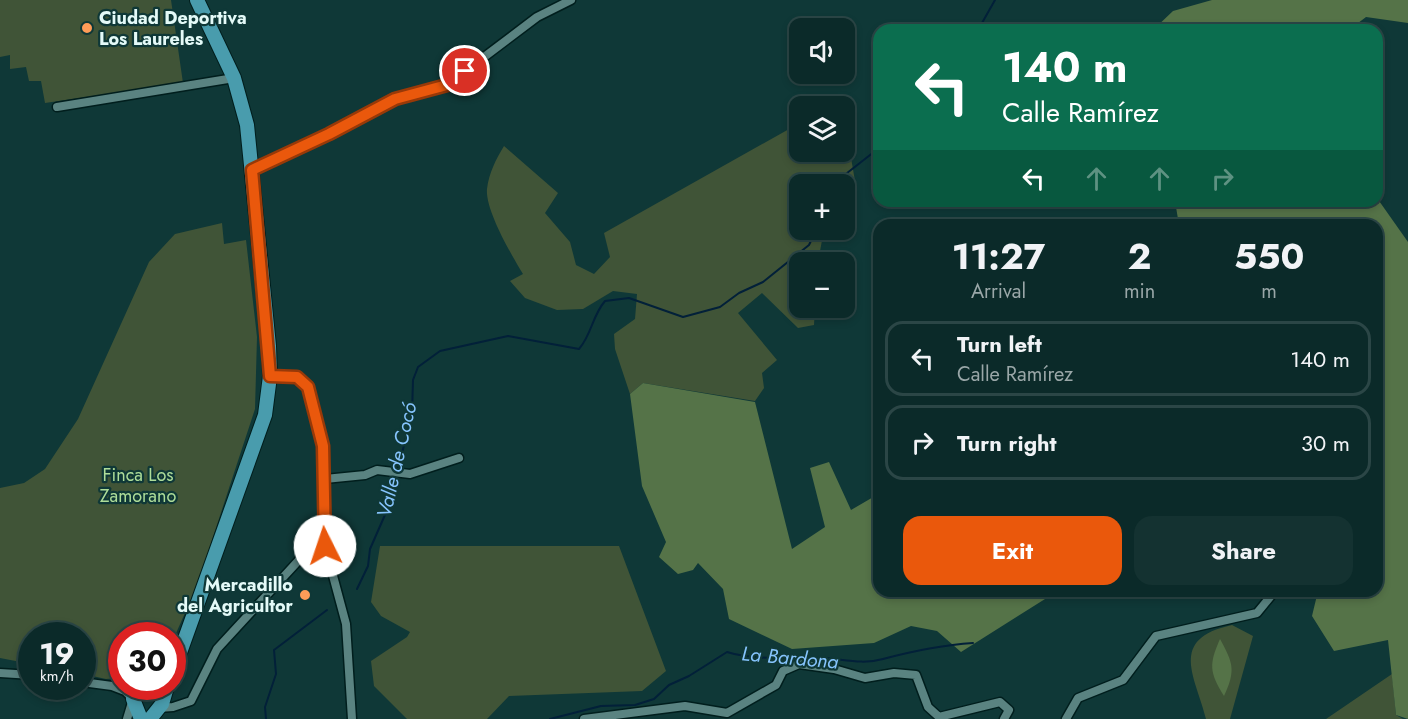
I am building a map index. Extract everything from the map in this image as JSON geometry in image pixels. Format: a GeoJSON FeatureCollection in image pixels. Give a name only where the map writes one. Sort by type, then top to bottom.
{"type":"FeatureCollection","features":[{"type":"Feature","properties":{"kind":"main road"},"geometry":{"type":"LineString","coordinates":[[186,635],[265,414],[270,376],[252,170],[243,103],[234,78],[197,0]]}},
{"type":"Feature","properties":{"kind":"main road"},"geometry":{"type":"LineString","coordinates":[[186,629],[190,623]]}},
{"type":"Feature","properties":{"kind":"main road"},"geometry":{"type":"LineString","coordinates":[[135,700],[141,719]]}},
{"type":"Feature","properties":{"kind":"main road"},"geometry":{"type":"LineString","coordinates":[[139,700],[154,713],[164,700]]}},
{"type":"Feature","properties":{"kind":"street"},"geometry":{"type":"LineString","coordinates":[[252,170],[329,134],[395,99],[447,85],[537,17],[571,0]]}},
{"type":"Feature","properties":{"kind":"street"},"geometry":{"type":"LineString","coordinates":[[57,107],[234,78]]}},
{"type":"Feature","properties":{"kind":"street"},"geometry":{"type":"LineString","coordinates":[[270,376],[297,377],[308,387],[323,446],[325,546],[345,624],[352,719]]}},
{"type":"Feature","properties":{"kind":"street"},"geometry":{"type":"LineString","coordinates":[[325,479],[365,475],[377,470],[410,474],[459,458]]}},
{"type":"Feature","properties":{"kind":"street"},"geometry":{"type":"LineString","coordinates":[[154,713],[191,701],[217,649],[299,560],[323,521]]}},
{"type":"Feature","properties":{"kind":"street"},"geometry":{"type":"LineString","coordinates":[[1066,719],[1078,698],[1123,680],[1156,636],[1257,613],[1270,597]]}},
{"type":"Feature","properties":{"kind":"street"},"geometry":{"type":"LineString","coordinates":[[584,719],[685,706],[727,713],[776,685],[783,671],[799,664],[834,669],[865,678],[894,673],[916,675],[928,706],[939,717],[1000,702],[1009,710],[1004,719]]}},
{"type":"Feature","properties":{"kind":"street"},"geometry":{"type":"LineString","coordinates":[[0,673],[18,674]]}},
{"type":"Feature","properties":{"kind":"street"},"geometry":{"type":"LineString","coordinates":[[127,719],[133,700]]}},
{"type":"Feature","properties":{"kind":"green space","name":"Ciudad Deportiva Los Laureles"},"geometry":{"type":"Polygon","coordinates":[[[0,0],[171,0],[183,83],[45,103],[41,81],[29,81],[26,67],[10,69],[10,55],[0,57],[0,0]]]}},
{"type":"Feature","properties":{"kind":"green space"},"geometry":{"type":"Polygon","coordinates":[[[1212,0],[1408,0],[1408,23],[1366,17],[1357,24],[1159,24],[1173,11],[1212,0]]]}},
{"type":"Feature","properties":{"kind":"green space"},"geometry":{"type":"Polygon","coordinates":[[[789,129],[789,162],[852,162],[854,174],[789,174],[789,240],[822,240],[819,252],[789,252],[789,318],[814,318],[814,325],[798,328],[762,293],[738,313],[777,360],[762,373],[764,388],[755,401],[643,383],[630,394],[615,349],[614,334],[635,319],[637,294],[613,291],[583,309],[557,310],[525,298],[510,281],[523,274],[506,245],[490,209],[488,198],[489,177],[504,146],[558,193],[545,213],[570,242],[576,265],[594,274],[610,257],[604,233],[789,129]]]}},
{"type":"Feature","properties":{"kind":"green space"},"geometry":{"type":"Polygon","coordinates":[[[1176,207],[1383,207],[1408,242],[1408,719],[1396,715],[1388,640],[1334,651],[1312,616],[1317,597],[1383,597],[1383,219],[1178,219],[1176,207]]]}},
{"type":"Feature","properties":{"kind":"green space","name":"Finca Los Zamorano"},"geometry":{"type":"Polygon","coordinates":[[[222,223],[224,244],[246,240],[257,337],[255,409],[211,543],[209,559],[181,622],[108,622],[108,679],[96,677],[96,622],[18,622],[18,661],[0,658],[0,488],[24,483],[45,469],[78,419],[149,262],[175,234],[222,223]]]}},
{"type":"Feature","properties":{"kind":"green space"},"geometry":{"type":"Polygon","coordinates":[[[643,383],[755,402],[792,549],[825,527],[810,468],[829,462],[851,510],[873,497],[873,597],[1048,597],[961,652],[937,631],[911,626],[874,643],[792,649],[729,619],[723,589],[698,563],[693,570],[678,574],[659,557],[666,542],[642,486],[630,394],[643,383]]]}},
{"type":"Feature","properties":{"kind":"green space"},"geometry":{"type":"Polygon","coordinates":[[[380,546],[619,546],[666,671],[642,691],[509,696],[487,719],[407,719],[374,686],[371,661],[407,637],[410,632],[381,616],[371,602],[380,546]]]}},
{"type":"Feature","properties":{"kind":"green space"},"geometry":{"type":"Polygon","coordinates":[[[1232,625],[1253,636],[1230,719],[1206,719],[1193,674],[1191,661],[1193,650],[1199,640],[1212,631],[1232,625]]]}},
{"type":"Feature","properties":{"kind":"green space"},"geometry":{"type":"Polygon","coordinates":[[[1220,639],[1228,654],[1231,667],[1230,680],[1224,696],[1212,668],[1220,639]]]}},
{"type":"Feature","properties":{"kind":"green space"},"geometry":{"type":"Polygon","coordinates":[[[1392,674],[1396,715],[1403,719],[1326,719],[1392,674]]]}},
{"type":"Feature","properties":{"kind":"waterway","name":"Valle de Cocó"},"geometry":{"type":"LineString","coordinates":[[981,24],[995,0]]}},
{"type":"Feature","properties":{"kind":"waterway","name":"Valle de Cocó"},"geometry":{"type":"LineString","coordinates":[[846,174],[873,153]]}},
{"type":"Feature","properties":{"kind":"waterway","name":"Valle de Cocó"},"geometry":{"type":"LineString","coordinates":[[357,589],[368,566],[370,549],[388,508],[412,414],[413,380],[418,367],[440,351],[508,336],[579,349],[605,301],[629,298],[683,317],[720,307],[739,293],[763,282],[809,245],[811,240]]}},
{"type":"Feature","properties":{"kind":"waterway","name":"Valle de Cocó"},"geometry":{"type":"LineString","coordinates":[[266,719],[265,707],[276,674],[274,650],[327,610]]}},
{"type":"Feature","properties":{"kind":"waterway","name":"La Bardona"},"geometry":{"type":"LineString","coordinates":[[550,719],[601,706],[635,705],[654,699],[669,685],[689,676],[727,652],[762,658],[823,658],[868,662],[927,649],[973,643]]}},
{"type":"Feature","properties":{"kind":"place","name":"Ciudad Deportiva Los Laureles"},"geometry":{"type":"Point","coordinates":[87,28]}},
{"type":"Feature","properties":{"kind":"place","name":"Mercadillo del Agricultor"},"geometry":{"type":"Point","coordinates":[305,595]}},
{"type":"Feature","properties":{"kind":"route"},"geometry":{"type":"LineString","coordinates":[[325,546],[323,446],[308,387],[297,377],[270,376],[252,170],[329,134],[395,99],[447,85],[465,71]]}}]}
